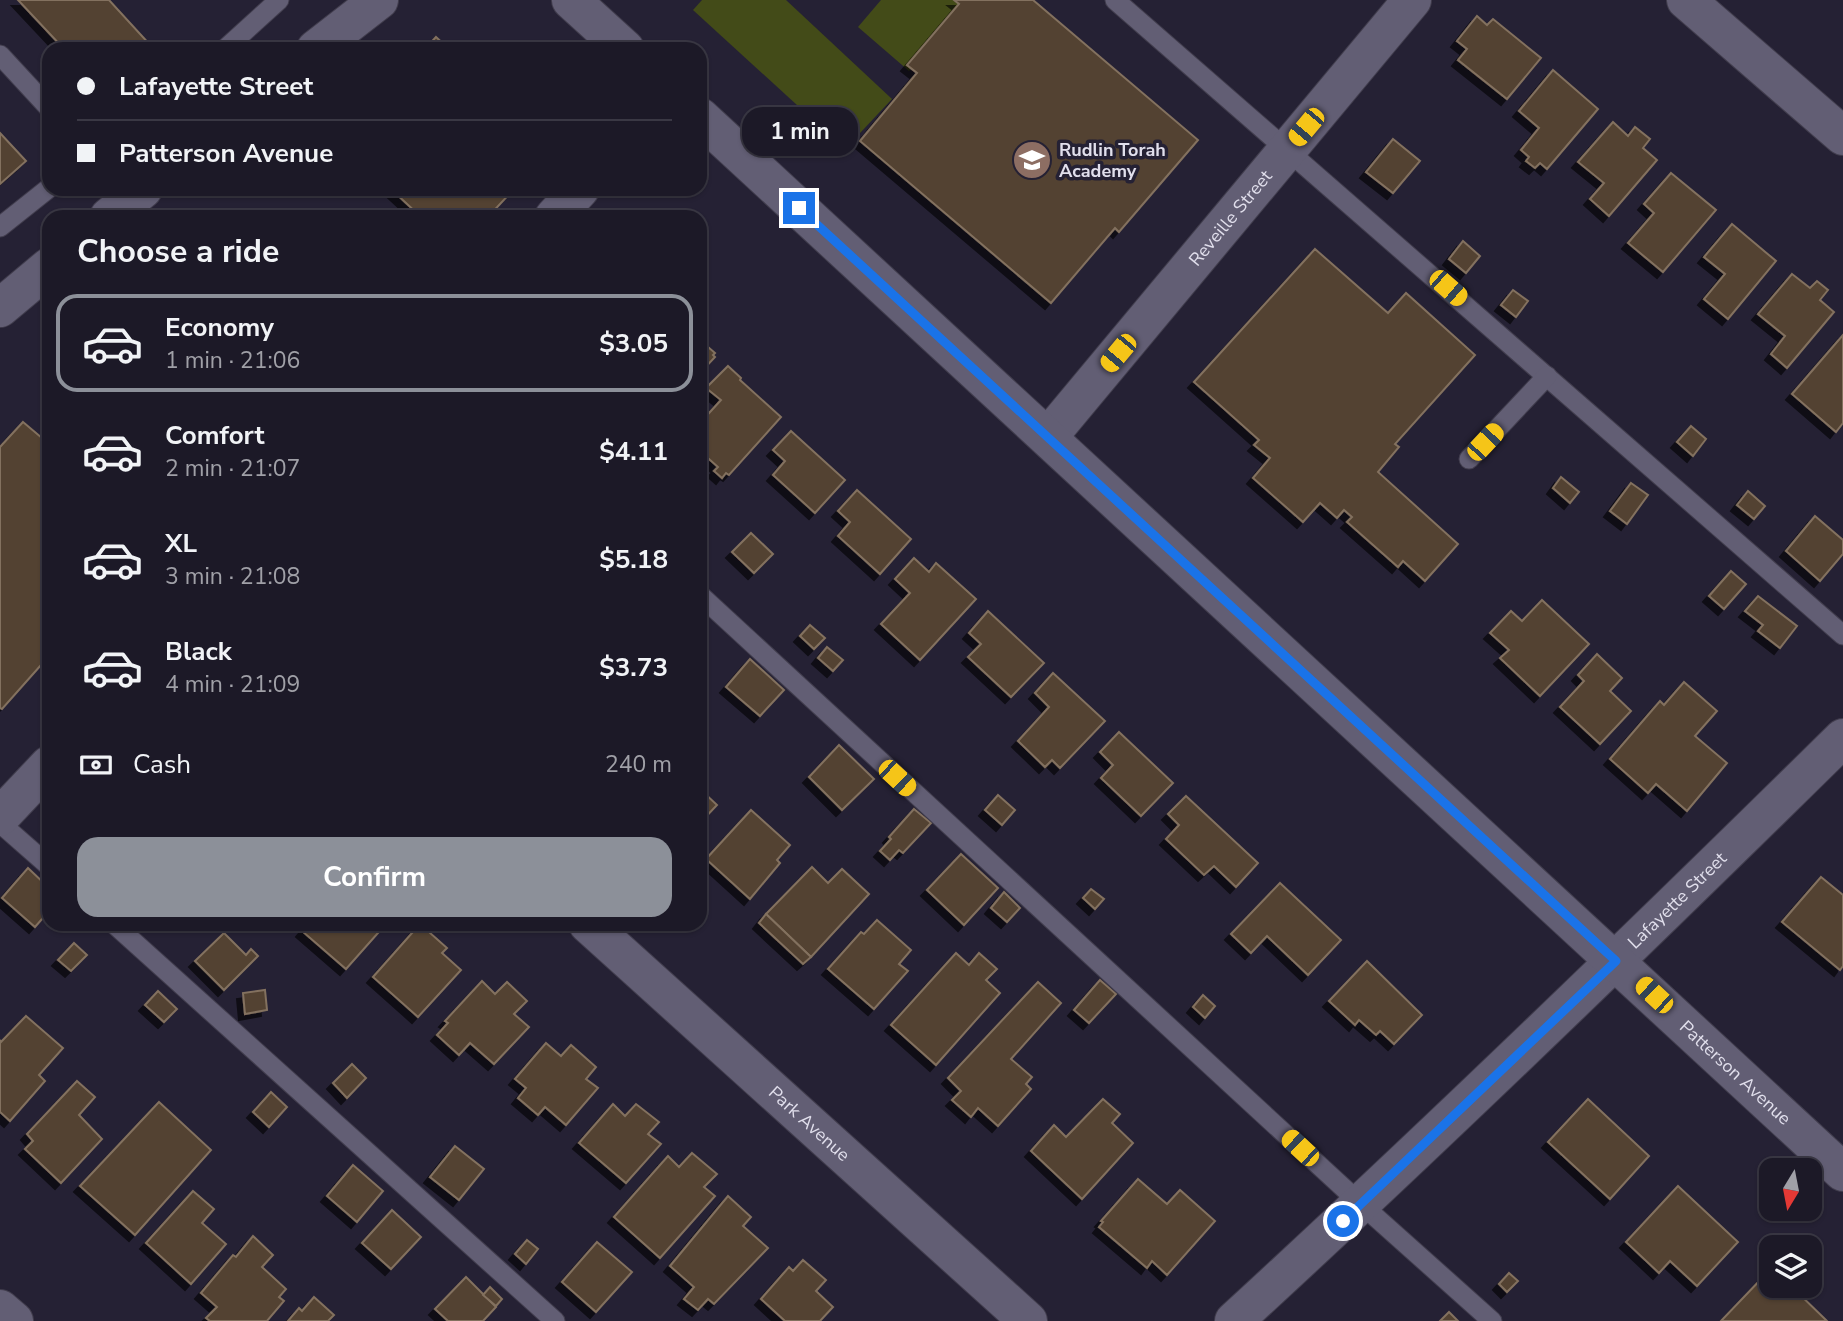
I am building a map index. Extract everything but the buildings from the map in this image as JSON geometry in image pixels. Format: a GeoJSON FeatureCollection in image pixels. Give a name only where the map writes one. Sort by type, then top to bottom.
{"type":"FeatureCollection","features":[{"type":"Feature","properties":{"kind":"street"},"geometry":{"type":"LineString","coordinates":[[325,42],[379,0]]}},
{"type":"Feature","properties":{"kind":"street"},"geometry":{"type":"LineString","coordinates":[[571,0],[617,42]]}},
{"type":"Feature","properties":{"kind":"street","name":"Reveille Street"},"geometry":{"type":"LineString","coordinates":[[1048,437],[1412,0]]}},
{"type":"Feature","properties":{"kind":"street"},"geometry":{"type":"LineString","coordinates":[[1686,0],[1843,136]]}},
{"type":"Feature","properties":{"kind":"street","name":"Patterson Avenue"},"geometry":{"type":"LineString","coordinates":[[707,123],[1843,1172]]}},
{"type":"Feature","properties":{"kind":"street"},"geometry":{"type":"LineString","coordinates":[[118,210],[134,196]]}},
{"type":"Feature","properties":{"kind":"street"},"geometry":{"type":"LineString","coordinates":[[560,210],[574,196]]}},
{"type":"Feature","properties":{"kind":"street"},"geometry":{"type":"LineString","coordinates":[[0,308],[42,273]]}},
{"type":"Feature","properties":{"kind":"street","name":"Lafayette Street"},"geometry":{"type":"LineString","coordinates":[[1234,1321],[1616,961],[1843,738]]}},
{"type":"Feature","properties":{"kind":"street"},"geometry":{"type":"LineString","coordinates":[[0,817],[42,772]]}},
{"type":"Feature","properties":{"kind":"street","name":"Park Avenue"},"geometry":{"type":"LineString","coordinates":[[597,931],[1028,1321]]}},
{"type":"Feature","properties":{"kind":"street"},"geometry":{"type":"LineString","coordinates":[[0,1309],[14,1321]]}},
{"type":"Feature","properties":{"kind":"lane"},"geometry":{"type":"LineString","coordinates":[[233,42],[279,0]]}},
{"type":"Feature","properties":{"kind":"lane"},"geometry":{"type":"LineString","coordinates":[[1115,0],[1843,635]]}},
{"type":"Feature","properties":{"kind":"lane"},"geometry":{"type":"LineString","coordinates":[[0,55],[42,100]]}},
{"type":"Feature","properties":{"kind":"lane"},"geometry":{"type":"LineString","coordinates":[[0,228],[42,194]]}},
{"type":"Feature","properties":{"kind":"lane"},"geometry":{"type":"LineString","coordinates":[[1469,459],[1547,376]]}},
{"type":"Feature","properties":{"kind":"lane"},"geometry":{"type":"LineString","coordinates":[[707,601],[1361,1204],[1493,1321]]}},
{"type":"Feature","properties":{"kind":"lane"},"geometry":{"type":"LineString","coordinates":[[0,824],[42,860]]}},
{"type":"Feature","properties":{"kind":"lane"},"geometry":{"type":"LineString","coordinates":[[122,931],[555,1321]]}},
{"type":"Feature","properties":{"kind":"green space"},"geometry":{"type":"Polygon","coordinates":[[[702,0],[786,0],[892,99],[845,149],[693,10],[702,0]]]}},
{"type":"Feature","properties":{"kind":"green space"},"geometry":{"type":"Polygon","coordinates":[[[881,0],[969,0],[909,71],[858,27],[881,0]]]}},
{"type":"Feature","properties":{"kind":"place","name":"Rudlin Torah Academy"},"geometry":{"type":"Point","coordinates":[1032,160]}},
{"type":"Feature","properties":{"kind":"route"},"geometry":{"type":"LineString","coordinates":[[799,208],[1616,961],[1343,1221]]}}]}
